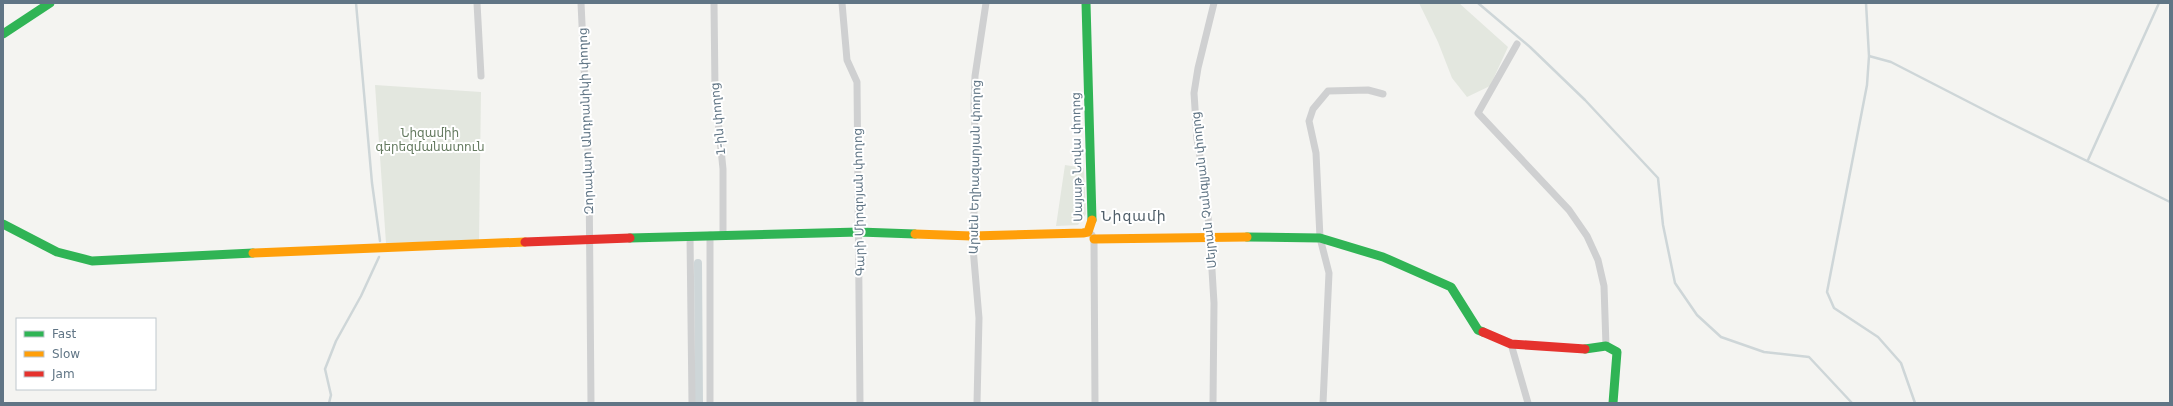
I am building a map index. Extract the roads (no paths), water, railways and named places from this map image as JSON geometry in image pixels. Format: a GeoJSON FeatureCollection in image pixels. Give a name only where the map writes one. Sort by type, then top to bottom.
{"type":"FeatureCollection","features":[{"type":"Feature","properties":{"kind":"main road"},"geometry":{"type":"LineString","coordinates":[[3,34],[50,3]]}},
{"type":"Feature","properties":{"kind":"main road","name":"Սայաթ Նովա փողոց"},"geometry":{"type":"LineString","coordinates":[[1086,3],[1092,223],[1088,232]]}},
{"type":"Feature","properties":{"kind":"main road"},"geometry":{"type":"LineString","coordinates":[[3,224],[51,251],[72,258],[92,261],[367,247],[710,235],[859,232],[972,236],[1088,232]]}},
{"type":"Feature","properties":{"kind":"main road"},"geometry":{"type":"LineString","coordinates":[[1094,240],[1210,237],[1320,238],[1383,257],[1451,287],[1478,330],[1511,344],[1591,349],[1606,346],[1617,352],[1613,403]]}},
{"type":"Feature","properties":{"kind":"street"},"geometry":{"type":"LineString","coordinates":[[477,3],[481,76]]}},
{"type":"Feature","properties":{"kind":"street","name":"Զորավար Անդրանիկի փողոց"},"geometry":{"type":"LineString","coordinates":[[581,3],[589,172],[591,403]]}},
{"type":"Feature","properties":{"kind":"street","name":"1-ին փողոց"},"geometry":{"type":"LineString","coordinates":[[714,3],[715,90],[723,169],[723,235]]}},
{"type":"Feature","properties":{"kind":"street","name":"Գարի Միրզոյան փողոց"},"geometry":{"type":"LineString","coordinates":[[842,3],[847,60],[857,82],[860,403]]}},
{"type":"Feature","properties":{"kind":"street","name":"Արսեն Եղիազարյան փողոց"},"geometry":{"type":"LineString","coordinates":[[977,403],[979,318],[972,236],[977,178],[974,143],[975,84],[986,3]]}},
{"type":"Feature","properties":{"kind":"street","name":"Սեյրան Չանգլյան փողոց"},"geometry":{"type":"LineString","coordinates":[[1213,403],[1214,303],[1210,237],[1206,186],[1197,139],[1194,93],[1198,68],[1214,3]]}},
{"type":"Feature","properties":{"kind":"street"},"geometry":{"type":"LineString","coordinates":[[1517,44],[1478,113],[1569,210],[1587,236],[1598,260],[1604,286],[1606,346]]}},
{"type":"Feature","properties":{"kind":"street"},"geometry":{"type":"LineString","coordinates":[[1323,403],[1330,273],[1320,238],[1316,154],[1309,121],[1313,109],[1328,91],[1368,90],[1383,94]]}},
{"type":"Feature","properties":{"kind":"street","name":"Սայաթ Նովա փողոց"},"geometry":{"type":"LineString","coordinates":[[1088,232],[1094,240]]}},
{"type":"Feature","properties":{"kind":"street"},"geometry":{"type":"LineString","coordinates":[[710,235],[710,403]]}},
{"type":"Feature","properties":{"kind":"street"},"geometry":{"type":"LineString","coordinates":[[690,236],[692,403]]}},
{"type":"Feature","properties":{"kind":"street"},"geometry":{"type":"LineString","coordinates":[[1094,240],[1095,403]]}},
{"type":"Feature","properties":{"kind":"street"},"geometry":{"type":"LineString","coordinates":[[1511,344],[1528,403]]}},
{"type":"Feature","properties":{"kind":"waterway"},"geometry":{"type":"LineString","coordinates":[[356,3],[372,183],[380,241]]}},
{"type":"Feature","properties":{"kind":"waterway"},"geometry":{"type":"LineString","coordinates":[[1478,3],[1530,47],[1585,100],[1658,178],[1663,225],[1675,283],[1697,315],[1721,337],[1764,352],[1809,357],[1852,403]]}},
{"type":"Feature","properties":{"kind":"waterway"},"geometry":{"type":"LineString","coordinates":[[1866,3],[1869,56],[1867,85],[1827,292],[1834,308],[1878,337],[1901,363],[1915,403]]}},
{"type":"Feature","properties":{"kind":"waterway"},"geometry":{"type":"LineString","coordinates":[[2088,160],[2159,3]]}},
{"type":"Feature","properties":{"kind":"waterway"},"geometry":{"type":"LineString","coordinates":[[1869,56],[1891,62],[2170,202]]}},
{"type":"Feature","properties":{"kind":"waterway"},"geometry":{"type":"LineString","coordinates":[[329,403],[331,395],[325,369],[336,341],[361,296],[379,257]]}},
{"type":"Feature","properties":{"kind":"waterway"},"geometry":{"type":"LineString","coordinates":[[698,263],[699,403]]}},
{"type":"Feature","properties":{"kind":"district","name":"Նիզամի"},"geometry":{"type":"Point","coordinates":[1134,216]}},
{"type":"Feature","properties":{"kind":"park label","name":"Նիզամիի գերեզմանատուն"},"geometry":{"type":"Point","coordinates":[430,140]}}]}
